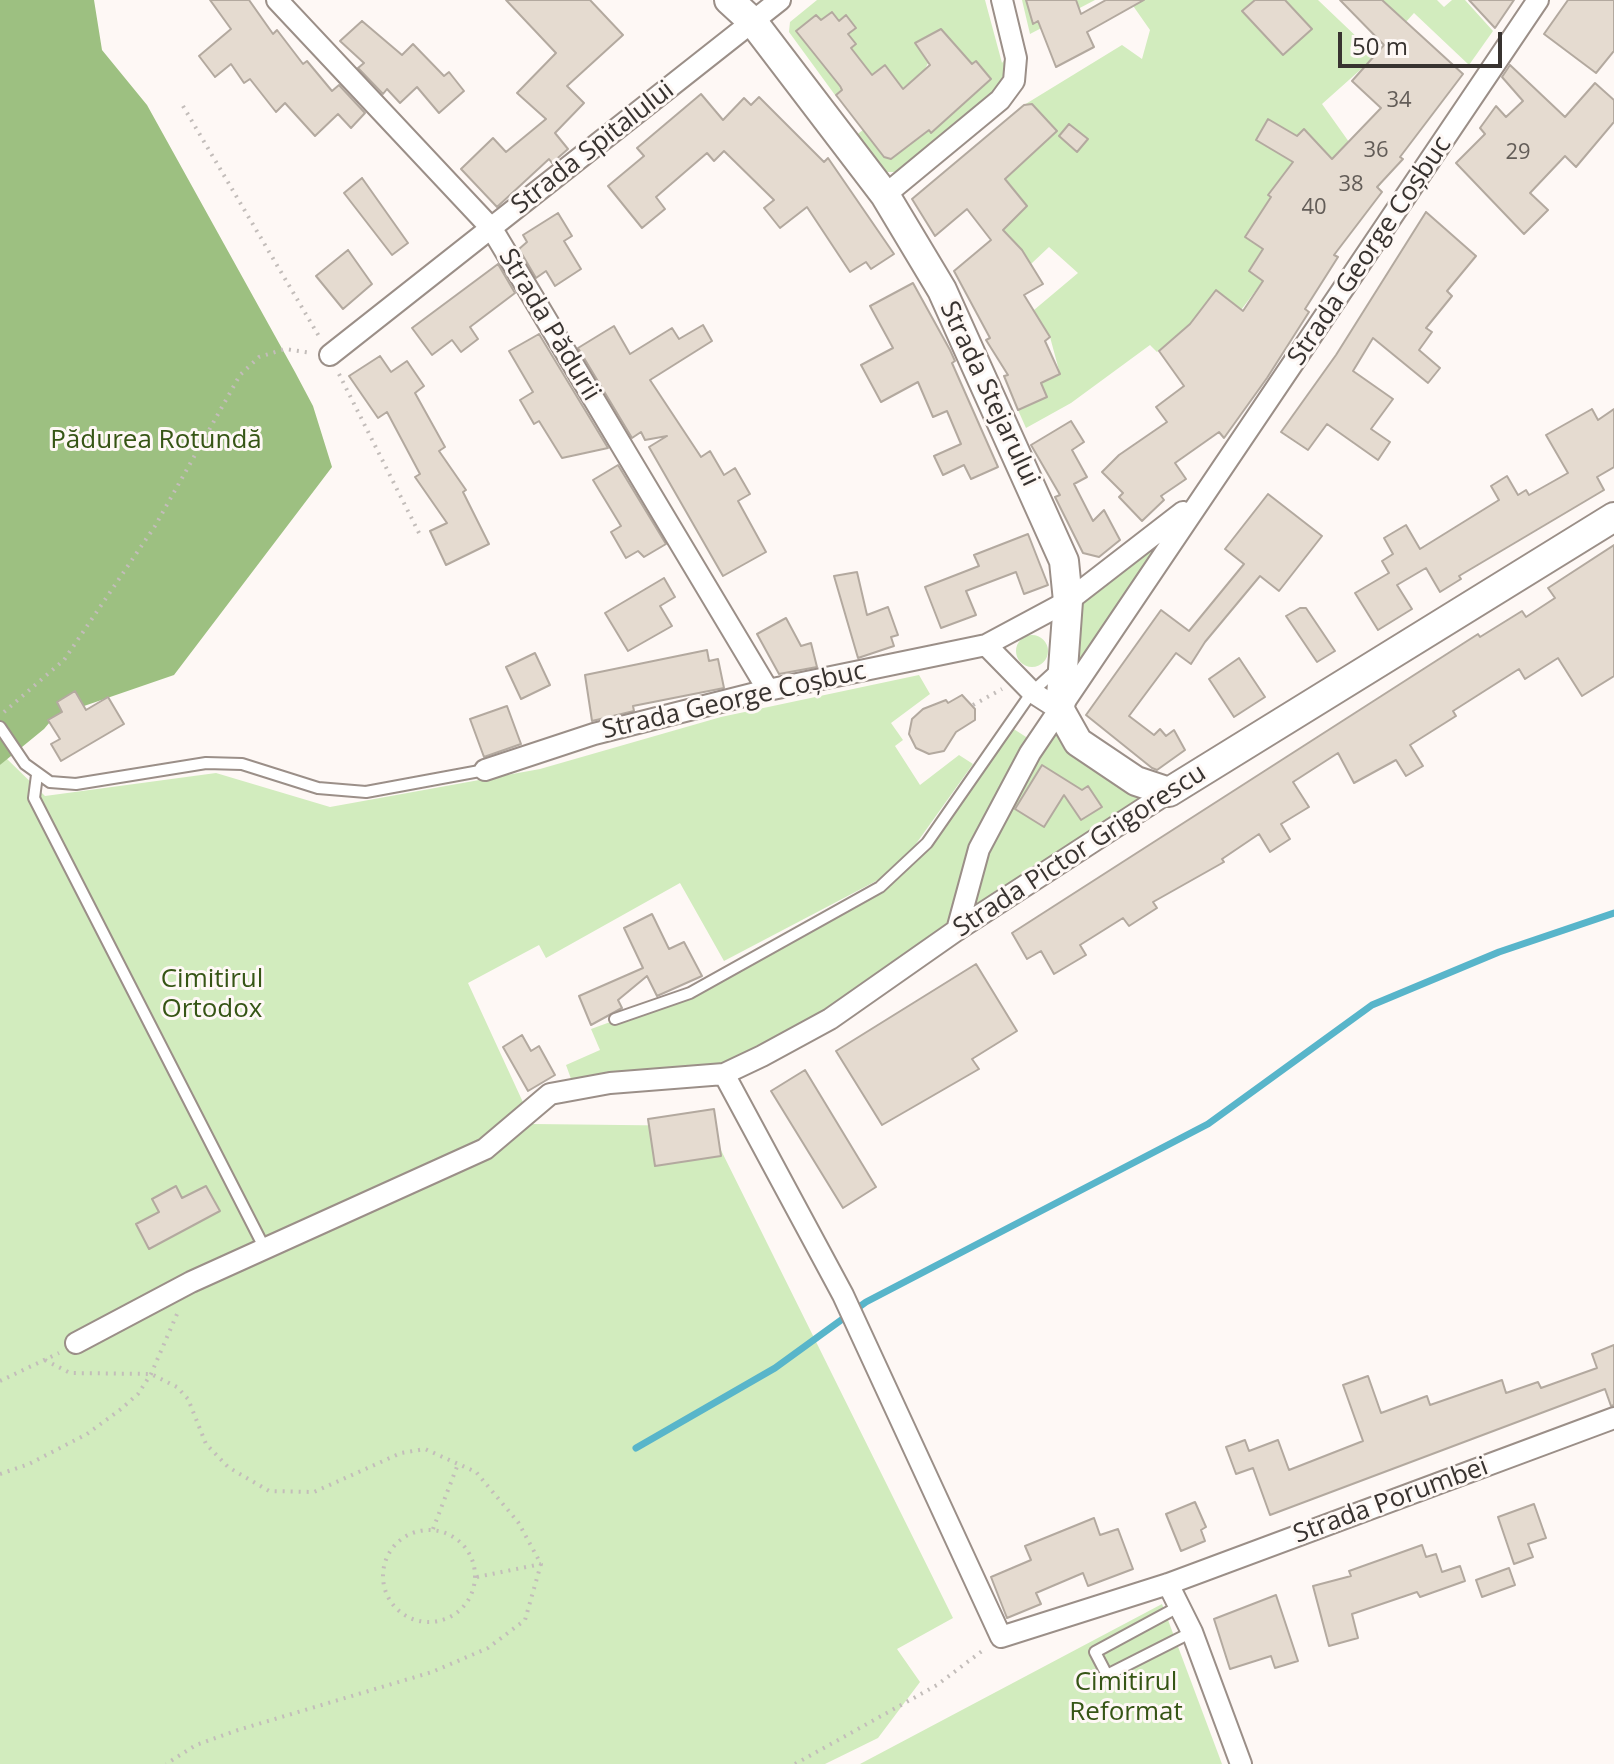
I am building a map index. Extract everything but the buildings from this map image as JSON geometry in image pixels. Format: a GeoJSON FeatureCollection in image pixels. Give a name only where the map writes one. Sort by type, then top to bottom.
{"type":"FeatureCollection","features":[{"type":"Feature","properties":{"kind":"street","name":"Strada Pădurii"},"geometry":{"type":"LineString","coordinates":[[277,0],[492,229],[768,690]]}},
{"type":"Feature","properties":{"kind":"street","name":"Strada Stejarului"},"geometry":{"type":"LineString","coordinates":[[729,0],[753,22],[885,195],[942,290],[1064,561],[1068,601],[1060,710]]}},
{"type":"Feature","properties":{"kind":"street","name":"Strada Spitalului"},"geometry":{"type":"LineString","coordinates":[[330,355],[780,0]]}},
{"type":"Feature","properties":{"kind":"street"},"geometry":{"type":"LineString","coordinates":[[885,195],[1000,100],[1014,81],[1016,58],[1002,0]]}},
{"type":"Feature","properties":{"kind":"street","name":"Strada George Coșbuc"},"geometry":{"type":"LineString","coordinates":[[957,930],[979,849],[1030,753],[1538,0]]}},
{"type":"Feature","properties":{"kind":"street","name":"Strada George Coșbuc"},"geometry":{"type":"LineString","coordinates":[[485,770],[594,734],[768,690],[986,645],[1068,601],[1199,499]]}},
{"type":"Feature","properties":{"kind":"street","name":"Strada Pictor Grigorescu"},"geometry":{"type":"LineString","coordinates":[[76,1343],[191,1282],[485,1149],[550,1094],[574,1087],[724,1074],[830,1019],[957,930],[1169,792],[1614,517]]}},
{"type":"Feature","properties":{"kind":"street"},"geometry":{"type":"LineString","coordinates":[[986,645],[1026,686],[1060,710],[1078,742],[1136,781],[1169,792]]}},
{"type":"Feature","properties":{"kind":"street"},"geometry":{"type":"LineString","coordinates":[[724,1074],[843,1295],[1001,1637]]}},
{"type":"Feature","properties":{"kind":"street","name":"Strada Porumbei"},"geometry":{"type":"LineString","coordinates":[[1001,1637],[1168,1584],[1614,1418]]}},
{"type":"Feature","properties":{"kind":"street"},"geometry":{"type":"LineString","coordinates":[[1168,1584],[1192,1632],[1241,1764]]}},
{"type":"Feature","properties":{"kind":"lane"},"geometry":{"type":"LineString","coordinates":[[615,1019],[690,993],[880,887],[927,843],[1026,686],[1064,663]]}},
{"type":"Feature","properties":{"kind":"lane"},"geometry":{"type":"LineString","coordinates":[[0,727],[37,775],[50,782],[76,784],[206,763],[242,764],[318,788],[366,792],[485,770]]}},
{"type":"Feature","properties":{"kind":"lane"},"geometry":{"type":"LineString","coordinates":[[37,775],[34,798],[265,1249]]}},
{"type":"Feature","properties":{"kind":"lane"},"geometry":{"type":"LineString","coordinates":[[1180,1606],[1095,1652],[1107,1675],[1192,1632]]}},
{"type":"Feature","properties":{"kind":"path"},"geometry":{"type":"LineString","coordinates":[[183,106],[330,355],[419,533]]}},
{"type":"Feature","properties":{"kind":"path"},"geometry":{"type":"LineString","coordinates":[[0,715],[64,660],[155,526],[240,375],[259,357],[285,349],[330,355]]}},
{"type":"Feature","properties":{"kind":"path"},"geometry":{"type":"LineString","coordinates":[[973,705],[1026,686]]}},
{"type":"Feature","properties":{"kind":"path"},"geometry":{"type":"LineString","coordinates":[[0,1474],[29,1464],[87,1434],[138,1394],[151,1374],[191,1282]]}},
{"type":"Feature","properties":{"kind":"path"},"geometry":{"type":"LineString","coordinates":[[0,1381],[76,1343]]}},
{"type":"Feature","properties":{"kind":"path"},"geometry":{"type":"LineString","coordinates":[[45,1360],[70,1373],[151,1374],[177,1387],[188,1399],[206,1444],[228,1467],[269,1491],[314,1492],[401,1453],[425,1449],[476,1472],[518,1522],[541,1564],[525,1620],[488,1648],[432,1672],[196,1745],[166,1764]]}},
{"type":"Feature","properties":{"kind":"path"},"geometry":{"type":"LineString","coordinates":[[432,1529],[458,1464]]}},
{"type":"Feature","properties":{"kind":"path"},"geometry":{"type":"LineString","coordinates":[[432,1529],[457,1538],[468,1549],[476,1577],[468,1603],[447,1620],[427,1623],[411,1620],[393,1606],[385,1592],[382,1571],[387,1556],[401,1539],[416,1531],[432,1529]]}},
{"type":"Feature","properties":{"kind":"path"},"geometry":{"type":"LineString","coordinates":[[476,1577],[541,1564]]}},
{"type":"Feature","properties":{"kind":"path"},"geometry":{"type":"LineString","coordinates":[[795,1764],[937,1685],[1001,1637]]}},
{"type":"Feature","properties":{"kind":"green space","name":"Pădurea Rotundă"},"geometry":{"type":"Polygon","coordinates":[[[0,0],[94,0],[102,50],[147,105],[295,372],[313,406],[332,467],[174,675],[55,716],[0,765],[0,0]]]}},
{"type":"Feature","properties":{"kind":"green space"},"geometry":{"type":"Polygon","coordinates":[[[817,0],[985,0],[1002,63],[1005,59],[1004,75],[994,90],[897,172],[881,172],[855,136],[863,130],[884,157],[891,159],[958,109],[970,66],[942,50],[952,41],[941,29],[915,43],[929,61],[925,69],[897,93],[865,81],[842,84],[839,87],[842,91],[835,95],[789,32],[790,22],[817,0]]]}},
{"type":"Feature","properties":{"kind":"green space"},"geometry":{"type":"Polygon","coordinates":[[[1022,0],[1095,0],[1030,34],[1022,0]]]}},
{"type":"Feature","properties":{"kind":"green space"},"geometry":{"type":"Polygon","coordinates":[[[1129,0],[1318,0],[1405,83],[1398,90],[1368,63],[1322,104],[1349,142],[1386,177],[1378,188],[1324,182],[1292,163],[1268,195],[1307,225],[1255,222],[1245,237],[1263,249],[1249,271],[1263,281],[1241,310],[1216,290],[1190,324],[1157,352],[1150,345],[1071,403],[1026,428],[1018,410],[1046,397],[1041,383],[1060,374],[1050,337],[1034,310],[1078,273],[1049,247],[1031,264],[1003,230],[1027,206],[1006,179],[1042,144],[1024,105],[1122,45],[1142,59],[1150,30],[1129,0]]]}},
{"type":"Feature","properties":{"kind":"green space"},"geometry":{"type":"Polygon","coordinates":[[[1382,0],[1437,0],[1444,7],[1452,0],[1465,0],[1493,31],[1469,65],[1414,13],[1405,23],[1382,0]]]}},
{"type":"Feature","properties":{"kind":"green space"},"geometry":{"type":"Polygon","coordinates":[[[1199,499],[1060,710],[1068,601],[1199,499]]]}},
{"type":"Feature","properties":{"kind":"green space"},"geometry":{"type":"Polygon","coordinates":[[[1032,635],[1043,640],[1048,651],[1043,662],[1032,667],[1021,662],[1016,651],[1021,640],[1032,635]]]}},
{"type":"Feature","properties":{"kind":"green space","name":"Cimitirul Ortodox"},"geometry":{"type":"Polygon","coordinates":[[[919,675],[930,694],[891,723],[903,740],[895,746],[920,785],[959,755],[973,764],[908,855],[880,879],[724,961],[680,883],[546,958],[539,945],[468,983],[533,1124],[709,1126],[953,1618],[897,1649],[920,1682],[878,1738],[825,1764],[0,1764],[0,765],[6,758],[45,796],[216,773],[330,807],[540,769],[721,717],[919,675]]]}},
{"type":"Feature","properties":{"kind":"green space"},"geometry":{"type":"Polygon","coordinates":[[[1060,710],[1078,742],[1169,792],[957,930],[724,1074],[574,1087],[566,1065],[600,1050],[591,1029],[690,993],[908,865],[1009,726],[1037,744],[1060,710]]]}},
{"type":"Feature","properties":{"kind":"green space","name":"Cimitirul Reformat"},"geometry":{"type":"Polygon","coordinates":[[[1162,1604],[1222,1764],[860,1764],[1162,1604]]]}},
{"type":"Feature","properties":{"kind":"waterway"},"geometry":{"type":"LineString","coordinates":[[636,1448],[775,1368],[866,1302],[1208,1124],[1372,1005],[1499,952],[1614,913]]}}]}
